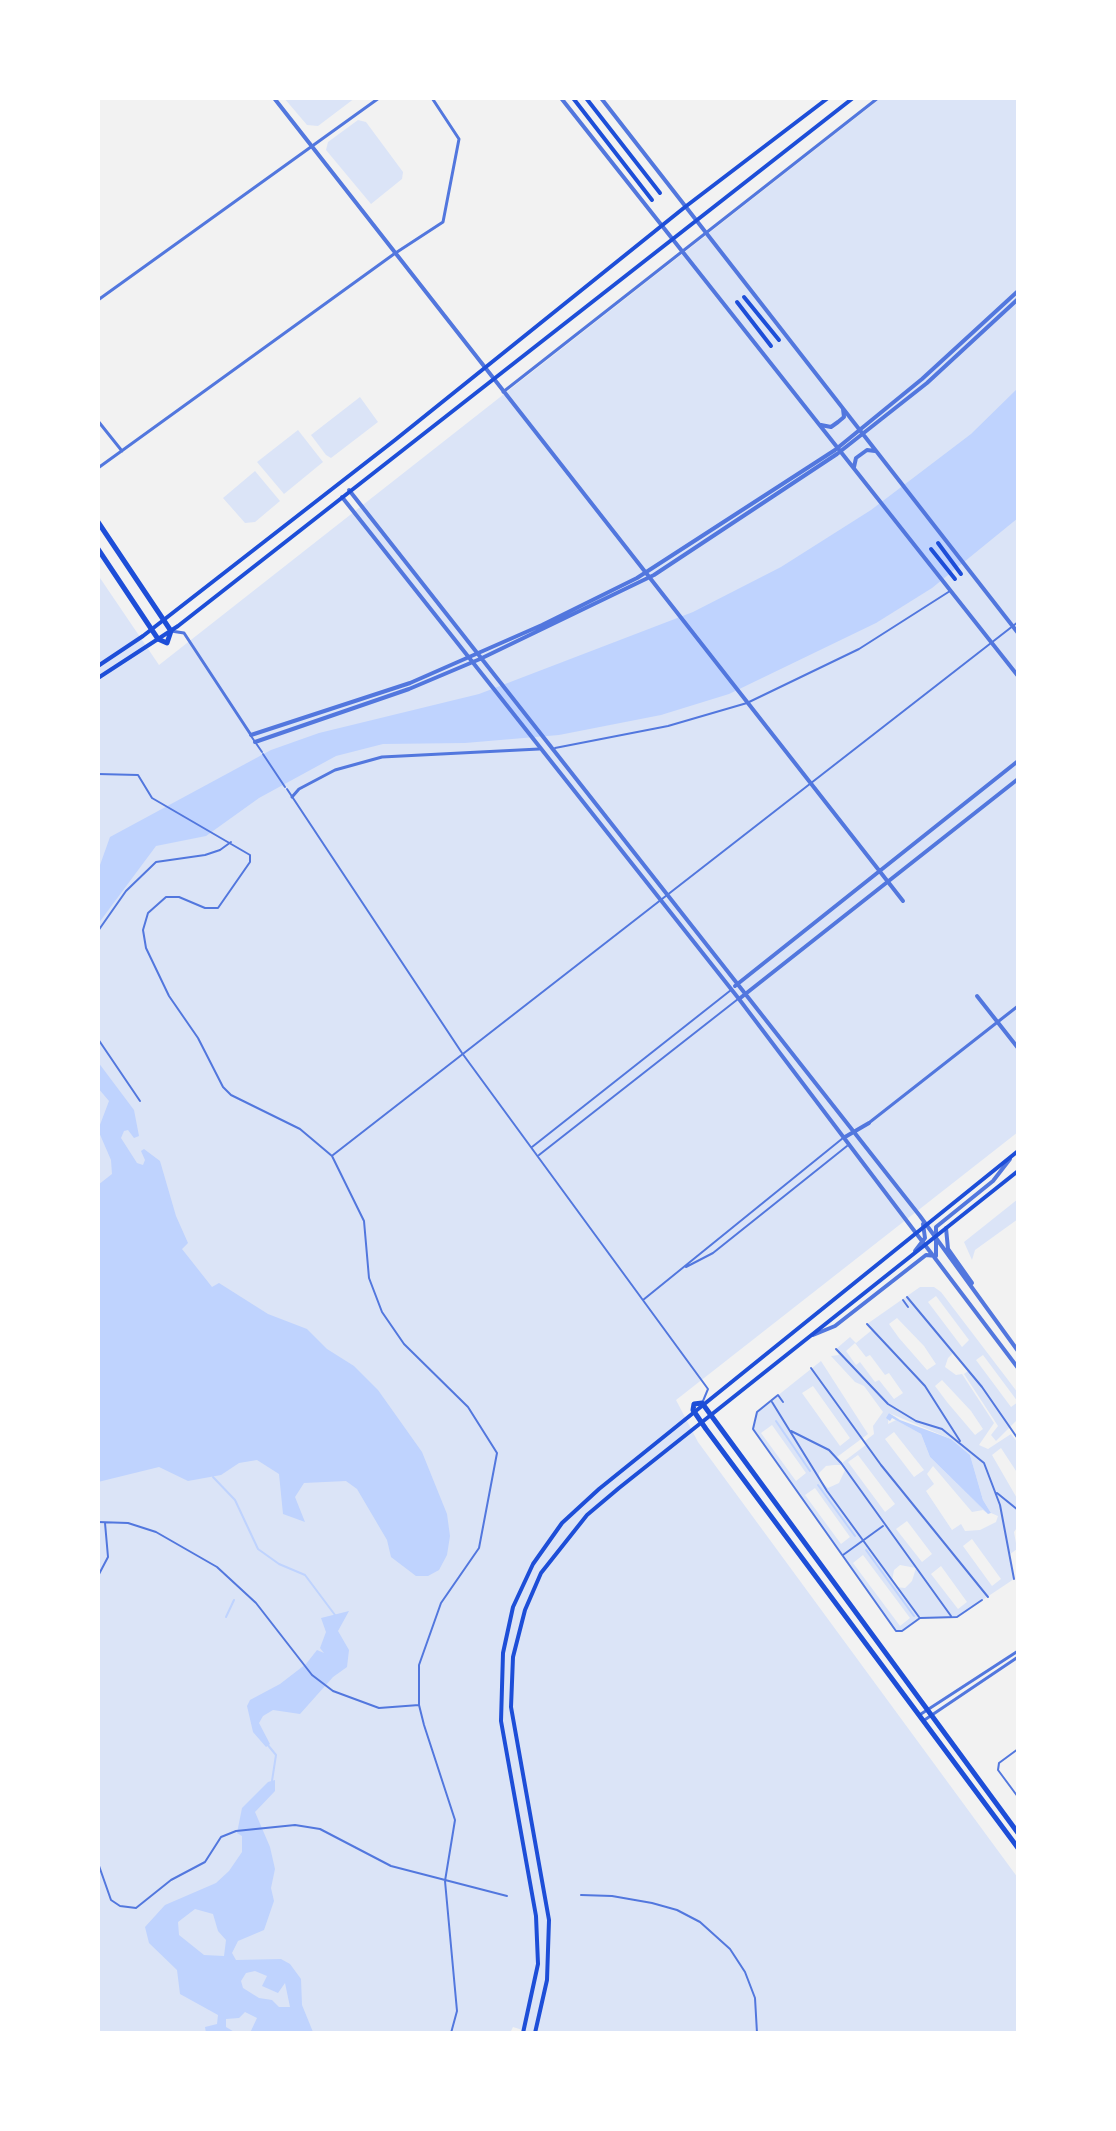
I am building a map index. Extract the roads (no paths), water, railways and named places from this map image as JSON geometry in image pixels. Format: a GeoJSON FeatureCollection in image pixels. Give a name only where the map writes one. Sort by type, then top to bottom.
{"type":"FeatureCollection","features":[{"type":"Feature","properties":{"kind":"main road"},"geometry":{"type":"LineString","coordinates":[[573,98],[652,200]]}},
{"type":"Feature","properties":{"kind":"main road"},"geometry":{"type":"LineString","coordinates":[[586,98],[660,193]]}},
{"type":"Feature","properties":{"kind":"main road"},"geometry":{"type":"LineString","coordinates":[[98,666],[163,620],[685,207],[828,98]]}},
{"type":"Feature","properties":{"kind":"main road"},"geometry":{"type":"LineString","coordinates":[[98,549],[158,639],[167,643],[171,631],[853,98]]}},
{"type":"Feature","properties":{"kind":"main road"},"geometry":{"type":"LineString","coordinates":[[744,297],[779,340]]}},
{"type":"Feature","properties":{"kind":"main road"},"geometry":{"type":"LineString","coordinates":[[737,302],[771,346]]}},
{"type":"Feature","properties":{"kind":"main road"},"geometry":{"type":"LineString","coordinates":[[98,522],[171,631]]}},
{"type":"Feature","properties":{"kind":"main road"},"geometry":{"type":"LineString","coordinates":[[938,543],[961,574]]}},
{"type":"Feature","properties":{"kind":"main road"},"geometry":{"type":"LineString","coordinates":[[931,549],[955,579]]}},
{"type":"Feature","properties":{"kind":"main road"},"geometry":{"type":"LineString","coordinates":[[98,678],[158,639]]}},
{"type":"Feature","properties":{"kind":"main road"},"geometry":{"type":"LineString","coordinates":[[523,2033],[536,1979],[538,1938],[533,1889],[501,1721],[503,1653],[513,1607],[533,1564],[562,1523],[693,1410],[694,1404],[702,1403],[1018,1151]]}},
{"type":"Feature","properties":{"kind":"main road"},"geometry":{"type":"LineString","coordinates":[[535,2033],[547,1980],[549,1920],[511,1707],[513,1657],[525,1610],[541,1573],[587,1515],[1018,1171]]}},
{"type":"Feature","properties":{"kind":"main road"},"geometry":{"type":"LineString","coordinates":[[702,1403],[1018,1833]]}},
{"type":"Feature","properties":{"kind":"main road"},"geometry":{"type":"LineString","coordinates":[[693,1410],[1018,1848]]}},
{"type":"Feature","properties":{"kind":"street"},"geometry":{"type":"LineString","coordinates":[[274,98],[903,901]]}},
{"type":"Feature","properties":{"kind":"street"},"geometry":{"type":"LineString","coordinates":[[98,300],[379,98]]}},
{"type":"Feature","properties":{"kind":"street"},"geometry":{"type":"LineString","coordinates":[[98,468],[443,222],[459,139],[432,98]]}},
{"type":"Feature","properties":{"kind":"street"},"geometry":{"type":"LineString","coordinates":[[561,98],[1018,676]]}},
{"type":"Feature","properties":{"kind":"street"},"geometry":{"type":"LineString","coordinates":[[601,98],[1018,633]]}},
{"type":"Feature","properties":{"kind":"street"},"geometry":{"type":"LineString","coordinates":[[503,392],[878,98]]}},
{"type":"Feature","properties":{"kind":"street"},"geometry":{"type":"LineString","coordinates":[[862,432],[1018,291]]}},
{"type":"Feature","properties":{"kind":"street"},"geometry":{"type":"LineString","coordinates":[[251,735],[410,683],[471,659],[647,575],[840,449],[927,383],[1018,299]]}},
{"type":"Feature","properties":{"kind":"street"},"geometry":{"type":"LineString","coordinates":[[821,425],[831,427],[838,422],[844,417],[843,407]]}},
{"type":"Feature","properties":{"kind":"street"},"geometry":{"type":"LineString","coordinates":[[98,421],[122,451]]}},
{"type":"Feature","properties":{"kind":"street"},"geometry":{"type":"LineString","coordinates":[[854,467],[856,458],[867,450],[878,452]]}},
{"type":"Feature","properties":{"kind":"street"},"geometry":{"type":"LineString","coordinates":[[349,490],[478,656],[543,748],[737,985],[920,1216],[1018,1351]]}},
{"type":"Feature","properties":{"kind":"street"},"geometry":{"type":"LineString","coordinates":[[341,496],[471,659],[543,738],[927,1243],[1018,1368]]}},
{"type":"Feature","properties":{"kind":"street"},"geometry":{"type":"LineString","coordinates":[[292,797],[299,789],[335,770],[382,757],[551,749],[668,726],[747,703],[859,649],[949,588]]}},
{"type":"Feature","properties":{"kind":"street"},"geometry":{"type":"LineString","coordinates":[[332,1156],[1018,622]]}},
{"type":"Feature","properties":{"kind":"street"},"geometry":{"type":"LineString","coordinates":[[171,631],[184,633],[462,1053],[708,1389],[702,1403]]}},
{"type":"Feature","properties":{"kind":"street"},"geometry":{"type":"LineString","coordinates":[[255,742],[409,689],[471,659]]}},
{"type":"Feature","properties":{"kind":"street"},"geometry":{"type":"LineString","coordinates":[[274,728],[276,735]]}},
{"type":"Feature","properties":{"kind":"street"},"geometry":{"type":"LineString","coordinates":[[531,1148],[1018,761]]}},
{"type":"Feature","properties":{"kind":"street"},"geometry":{"type":"LineString","coordinates":[[98,774],[138,775],[152,798],[232,841],[250,855],[250,862],[226,901],[210,909],[179,897],[166,897],[148,913],[143,930],[146,948],[174,1006],[198,1038],[223,1087],[231,1095],[306,1134],[332,1156],[364,1221],[369,1278],[382,1312],[404,1344],[468,1407],[497,1453],[479,1548],[441,1603],[419,1665],[419,1705],[455,1820],[445,1881],[457,2011],[451,2033]]}},
{"type":"Feature","properties":{"kind":"street"},"geometry":{"type":"LineString","coordinates":[[538,1156],[1018,779]]}},
{"type":"Feature","properties":{"kind":"street"},"geometry":{"type":"LineString","coordinates":[[98,931],[126,891],[156,862],[205,855],[220,850],[232,841]]}},
{"type":"Feature","properties":{"kind":"street"},"geometry":{"type":"LineString","coordinates":[[977,996],[1018,1048]]}},
{"type":"Feature","properties":{"kind":"street"},"geometry":{"type":"LineString","coordinates":[[642,1301],[845,1137],[855,1134],[1018,1006]]}},
{"type":"Feature","properties":{"kind":"street"},"geometry":{"type":"LineString","coordinates":[[98,1039],[140,1101]]}},
{"type":"Feature","properties":{"kind":"street"},"geometry":{"type":"LineString","coordinates":[[681,1270],[713,1253],[850,1144],[855,1134]]}},
{"type":"Feature","properties":{"kind":"street"},"geometry":{"type":"LineString","coordinates":[[936,1256],[936,1227],[993,1181],[1012,1156]]}},
{"type":"Feature","properties":{"kind":"street"},"geometry":{"type":"LineString","coordinates":[[911,1255],[925,1238],[920,1216]]}},
{"type":"Feature","properties":{"kind":"street"},"geometry":{"type":"LineString","coordinates":[[946,1228],[948,1249],[988,1309]]}},
{"type":"Feature","properties":{"kind":"street"},"geometry":{"type":"LineString","coordinates":[[810,1336],[835,1326],[926,1255],[936,1256]]}},
{"type":"Feature","properties":{"kind":"street"},"geometry":{"type":"LineString","coordinates":[[949,1273],[951,1268],[957,1267]]}},
{"type":"Feature","properties":{"kind":"street"},"geometry":{"type":"LineString","coordinates":[[907,1297],[982,1387],[1018,1439]]}},
{"type":"Feature","properties":{"kind":"street"},"geometry":{"type":"LineString","coordinates":[[903,1300],[908,1307]]}},
{"type":"Feature","properties":{"kind":"street"},"geometry":{"type":"LineString","coordinates":[[867,1324],[925,1386],[960,1442]]}},
{"type":"Feature","properties":{"kind":"street"},"geometry":{"type":"LineString","coordinates":[[836,1349],[888,1404],[916,1421],[942,1429],[984,1463],[996,1492],[1014,1579]]}},
{"type":"Feature","properties":{"kind":"street"},"geometry":{"type":"LineString","coordinates":[[811,1368],[881,1465],[988,1597]]}},
{"type":"Feature","properties":{"kind":"street"},"geometry":{"type":"LineString","coordinates":[[783,1402],[778,1395],[757,1412],[753,1429],[896,1631],[902,1631],[920,1618],[952,1617],[982,1600]]}},
{"type":"Feature","properties":{"kind":"street"},"geometry":{"type":"LineString","coordinates":[[771,1401],[798,1448],[920,1618]]}},
{"type":"Feature","properties":{"kind":"street"},"geometry":{"type":"LineString","coordinates":[[791,1431],[829,1450],[952,1617]]}},
{"type":"Feature","properties":{"kind":"street"},"geometry":{"type":"LineString","coordinates":[[996,1492],[1018,1510]]}},
{"type":"Feature","properties":{"kind":"street"},"geometry":{"type":"LineString","coordinates":[[98,1522],[128,1523],[156,1532],[209,1562],[253,1600],[302,1664],[333,1691],[379,1708],[419,1705]]}},
{"type":"Feature","properties":{"kind":"street"},"geometry":{"type":"LineString","coordinates":[[98,1576],[108,1557],[105,1522]]}},
{"type":"Feature","properties":{"kind":"street"},"geometry":{"type":"LineString","coordinates":[[842,1556],[884,1525]]}},
{"type":"Feature","properties":{"kind":"street"},"geometry":{"type":"LineString","coordinates":[[929,1713],[1018,1651]]}},
{"type":"Feature","properties":{"kind":"street"},"geometry":{"type":"LineString","coordinates":[[921,1718],[1018,1657]]}},
{"type":"Feature","properties":{"kind":"street"},"geometry":{"type":"LineString","coordinates":[[1018,1749],[999,1763],[998,1770],[1018,1797]]}},
{"type":"Feature","properties":{"kind":"street"},"geometry":{"type":"LineString","coordinates":[[98,1863],[111,1900],[120,1906],[136,1908],[171,1880],[199,1867],[221,1837],[236,1831],[295,1825],[320,1829],[391,1866],[507,1896]]}},
{"type":"Feature","properties":{"kind":"street"},"geometry":{"type":"LineString","coordinates":[[581,1895],[612,1896],[652,1903],[677,1910],[700,1922],[730,1949],[745,1972],[755,1998],[757,2033]]}},
{"type":"Feature","properties":{"kind":"water"},"geometry":{"type":"Polygon","coordinates":[[[1018,388],[1018,518],[932,588],[876,623],[729,694],[661,715],[559,735],[465,743],[383,744],[336,756],[259,798],[206,836],[156,846],[98,924],[100,865],[110,837],[271,750],[319,733],[479,694],[693,612],[781,567],[871,510],[971,434],[1018,388]]]}},
{"type":"Feature","properties":{"kind":"water"},"geometry":{"type":"Polygon","coordinates":[[[98,1062],[134,1110],[139,1136],[134,1138],[128,1130],[121,1138],[137,1163],[143,1165],[145,1160],[141,1151],[144,1149],[160,1161],[176,1216],[188,1243],[182,1249],[212,1287],[219,1283],[268,1314],[307,1329],[327,1349],[354,1366],[378,1390],[422,1452],[447,1514],[450,1536],[447,1555],[439,1570],[428,1576],[416,1576],[391,1557],[387,1540],[357,1489],[346,1481],[304,1483],[295,1497],[305,1522],[283,1514],[279,1474],[257,1460],[239,1463],[221,1475],[188,1481],[159,1467],[98,1482],[98,1185],[112,1174],[111,1160],[98,1130],[109,1101],[98,1088],[98,1062]]]}},
{"type":"Feature","properties":{"kind":"water"},"geometry":{"type":"Polygon","coordinates":[[[889,1413],[951,1439],[970,1455],[983,1500],[991,1513],[988,1514],[930,1457],[921,1434],[892,1418],[890,1421],[886,1418],[889,1413]]]}},
{"type":"Feature","properties":{"kind":"water"},"geometry":{"type":"Polygon","coordinates":[[[349,1611],[338,1631],[349,1650],[347,1667],[333,1677],[300,1714],[273,1710],[263,1716],[259,1723],[270,1744],[266,1747],[253,1732],[247,1706],[250,1700],[280,1684],[306,1664],[317,1650],[324,1653],[320,1648],[326,1632],[321,1618],[349,1611]]]}},
{"type":"Feature","properties":{"kind":"water"},"geometry":{"type":"Polygon","coordinates":[[[275,1780],[275,1791],[255,1812],[270,1847],[275,1869],[271,1888],[274,1901],[264,1930],[238,1941],[232,1953],[236,1960],[281,1959],[290,1964],[301,1979],[302,2005],[313,2032],[250,2033],[257,2018],[245,2012],[239,2018],[226,2019],[226,2027],[236,2033],[206,2033],[205,2027],[217,2024],[218,2015],[180,1994],[177,1970],[149,1943],[145,1927],[165,1905],[216,1883],[229,1871],[242,1852],[242,1836],[237,1833],[242,1808],[268,1782],[275,1780]],[[195,1909],[178,1922],[179,1935],[204,1955],[224,1956],[226,1940],[218,1931],[213,1914],[195,1909]],[[255,1971],[246,1973],[241,1981],[243,1988],[259,1998],[272,2000],[279,2007],[290,2007],[285,1983],[278,1993],[262,1986],[267,1976],[255,1971]]]}},
{"type":"Feature","properties":{"kind":"waterway"},"geometry":{"type":"LineString","coordinates":[[776,1421],[810,1471]]}},
{"type":"Feature","properties":{"kind":"waterway"},"geometry":{"type":"LineString","coordinates":[[213,1477],[235,1500],[258,1549],[279,1564],[305,1575],[335,1615]]}},
{"type":"Feature","properties":{"kind":"waterway"},"geometry":{"type":"LineString","coordinates":[[818,1485],[855,1536]]}},
{"type":"Feature","properties":{"kind":"waterway"},"geometry":{"type":"LineString","coordinates":[[866,1550],[914,1616]]}},
{"type":"Feature","properties":{"kind":"waterway"},"geometry":{"type":"LineString","coordinates":[[226,1617],[234,1600]]}},
{"type":"Feature","properties":{"kind":"waterway"},"geometry":{"type":"LineString","coordinates":[[267,1744],[276,1755],[272,1781]]}}]}
